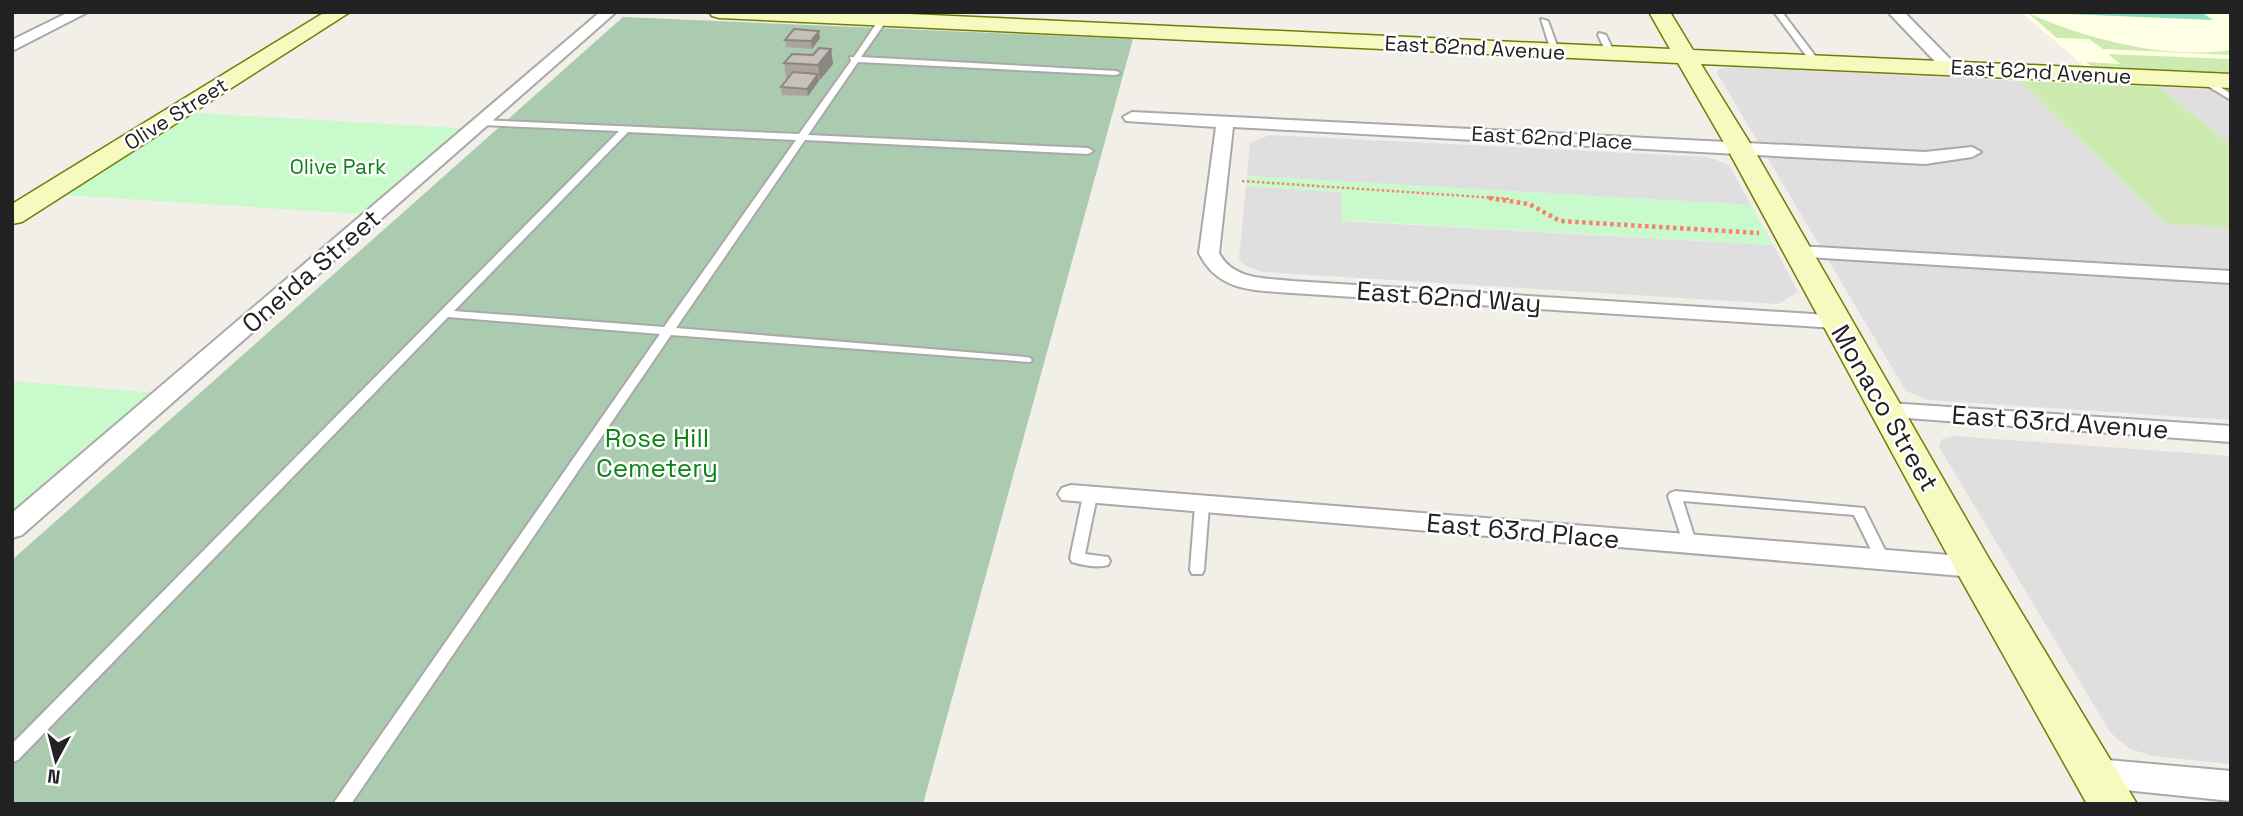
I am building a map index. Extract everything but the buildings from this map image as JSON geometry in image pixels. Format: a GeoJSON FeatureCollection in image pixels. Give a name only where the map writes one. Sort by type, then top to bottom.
{"type":"FeatureCollection","features":[{"type":"Feature","properties":{"kind":"street"},"geometry":{"type":"LineString","coordinates":[[12,46],[81,12]]}},
{"type":"Feature","properties":{"kind":"street","name":"Olive Street"},"geometry":{"type":"LineString","coordinates":[[12,216],[340,12]]}},
{"type":"Feature","properties":{"kind":"street","name":"Oneida Street"},"geometry":{"type":"LineString","coordinates":[[12,528],[609,12]]}},
{"type":"Feature","properties":{"kind":"street","name":"East 62nd Avenue"},"geometry":{"type":"LineString","coordinates":[[719,12],[1555,51],[1606,45],[1687,57],[2231,81]]}},
{"type":"Feature","properties":{"kind":"street","name":"Monaco Street"},"geometry":{"type":"LineString","coordinates":[[1659,12],[1740,148],[1835,321],[2113,804]]}},
{"type":"Feature","properties":{"kind":"street"},"geometry":{"type":"LineString","coordinates":[[1895,12],[1950,68]]}},
{"type":"Feature","properties":{"kind":"street","name":"East 62nd Place"},"geometry":{"type":"LineString","coordinates":[[1132,117],[1925,158],[1972,152]]}},
{"type":"Feature","properties":{"kind":"street","name":"East 62nd Way"},"geometry":{"type":"LineString","coordinates":[[1225,121],[1209,253],[1217,268],[1226,275],[1247,282],[1835,321]]}},
{"type":"Feature","properties":{"kind":"street"},"geometry":{"type":"LineString","coordinates":[[1793,243],[2231,277]]}},
{"type":"Feature","properties":{"kind":"street","name":"East 63rd Avenue"},"geometry":{"type":"LineString","coordinates":[[1889,411],[2231,434]]}},
{"type":"Feature","properties":{"kind":"street","name":"East 63rd Place"},"geometry":{"type":"LineString","coordinates":[[1080,495],[1975,567]]}},
{"type":"Feature","properties":{"kind":"street"},"geometry":{"type":"LineString","coordinates":[[2096,773],[2231,786]]}},
{"type":"Feature","properties":{"kind":"lane"},"geometry":{"type":"LineString","coordinates":[[1778,12],[1816,63]]}},
{"type":"Feature","properties":{"kind":"lane"},"geometry":{"type":"LineString","coordinates":[[341,804],[668,332],[853,59],[883,20]]}},
{"type":"Feature","properties":{"kind":"lane"},"geometry":{"type":"LineString","coordinates":[[1544,21],[1555,51]]}},
{"type":"Feature","properties":{"kind":"lane"},"geometry":{"type":"LineString","coordinates":[[853,59],[1116,74]]}},
{"type":"Feature","properties":{"kind":"lane"},"geometry":{"type":"LineString","coordinates":[[2204,80],[2231,98]]}},
{"type":"Feature","properties":{"kind":"lane"},"geometry":{"type":"LineString","coordinates":[[482,122],[1088,151]]}},
{"type":"Feature","properties":{"kind":"lane"},"geometry":{"type":"LineString","coordinates":[[12,755],[626,129]]}},
{"type":"Feature","properties":{"kind":"lane"},"geometry":{"type":"LineString","coordinates":[[443,313],[1026,360]]}},
{"type":"Feature","properties":{"kind":"lane"},"geometry":{"type":"LineString","coordinates":[[1080,495],[1077,558],[1103,561]]}},
{"type":"Feature","properties":{"kind":"lane"},"geometry":{"type":"LineString","coordinates":[[1690,545],[1675,496],[1859,511],[1883,560]]}},
{"type":"Feature","properties":{"kind":"lane"},"geometry":{"type":"LineString","coordinates":[[1197,570],[1202,505]]}},
{"type":"Feature","properties":{"kind":"path"},"geometry":{"type":"LineString","coordinates":[[1220,179],[1509,199],[1529,204],[1560,221],[1793,243]]}},
{"type":"Feature","properties":{"kind":"shaded area"},"geometry":{"type":"Polygon","coordinates":[[[2021,12],[2231,12],[2231,74],[2085,67],[2021,12]]]}},
{"type":"Feature","properties":{"kind":"shaded area"},"geometry":{"type":"Polygon","coordinates":[[[1731,67],[2020,81],[2167,224],[2231,228],[2231,420],[1928,400],[1906,391],[1717,73],[1719,69],[1731,67]]]}},
{"type":"Feature","properties":{"kind":"shaded area"},"geometry":{"type":"Polygon","coordinates":[[[2159,87],[2231,90],[2231,145],[2159,87]]]}},
{"type":"Feature","properties":{"kind":"shaded area"},"geometry":{"type":"Polygon","coordinates":[[[1270,135],[1708,157],[1729,165],[1751,205],[1247,176],[1250,143],[1270,135]]]}},
{"type":"Feature","properties":{"kind":"shaded area"},"geometry":{"type":"Polygon","coordinates":[[[1246,186],[1341,192],[1342,221],[1773,245],[1798,292],[1778,304],[1263,272],[1246,266],[1239,259],[1246,186]]]}},
{"type":"Feature","properties":{"kind":"shaded area"},"geometry":{"type":"Polygon","coordinates":[[[1955,436],[2231,456],[2231,764],[2152,756],[2128,748],[2110,732],[1939,447],[1942,439],[1955,436]]]}},
{"type":"Feature","properties":{"kind":"green space"},"geometry":{"type":"Polygon","coordinates":[[[2066,12],[2201,12],[2213,20],[2068,14],[2066,12]]]}},
{"type":"Feature","properties":{"kind":"green space"},"geometry":{"type":"Polygon","coordinates":[[[2028,13],[2075,31],[2127,45],[2180,52],[2231,50],[2231,55],[2103,49],[2089,39],[2057,38],[2028,13]]]}},
{"type":"Feature","properties":{"kind":"green space","name":"Rose Hill Cemetery"},"geometry":{"type":"Polygon","coordinates":[[[623,17],[1133,39],[923,804],[12,804],[12,560],[623,17]]]}},
{"type":"Feature","properties":{"kind":"green space"},"geometry":{"type":"Polygon","coordinates":[[[2108,54],[2231,59],[2231,73],[2091,66],[2086,62],[2120,64],[2108,54]]]}},
{"type":"Feature","properties":{"kind":"green space"},"geometry":{"type":"Polygon","coordinates":[[[2020,81],[2159,87],[2231,145],[2231,228],[2167,224],[2020,81]]]}},
{"type":"Feature","properties":{"kind":"green space","name":"Olive Park"},"geometry":{"type":"Polygon","coordinates":[[[179,112],[475,129],[376,215],[48,194],[179,112]]]}},
{"type":"Feature","properties":{"kind":"green space"},"geometry":{"type":"Polygon","coordinates":[[[1247,176],[1751,205],[1773,245],[1342,220],[1341,192],[1246,186],[1247,176]]]}},
{"type":"Feature","properties":{"kind":"green space"},"geometry":{"type":"Polygon","coordinates":[[[12,381],[169,394],[12,528],[12,381]]]}}]}
